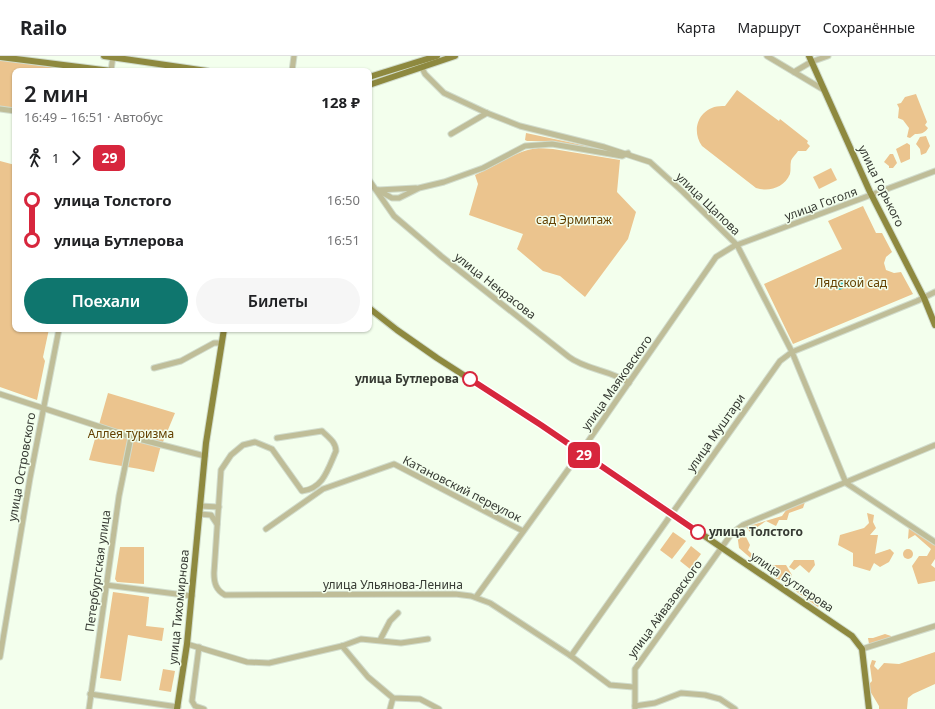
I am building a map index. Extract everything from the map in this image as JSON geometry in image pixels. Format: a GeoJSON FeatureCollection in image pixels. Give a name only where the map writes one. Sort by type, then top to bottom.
{"type":"FeatureCollection","features":[{"type":"Feature","properties":{"kind":"main road"},"geometry":{"type":"LineString","coordinates":[[104,56],[113,56],[188,68]]}},
{"type":"Feature","properties":{"kind":"main road"},"geometry":{"type":"LineString","coordinates":[[372,76],[437,56]]}},
{"type":"Feature","properties":{"kind":"main road"},"geometry":{"type":"LineString","coordinates":[[372,85],[455,56]]}},
{"type":"Feature","properties":{"kind":"main road"},"geometry":{"type":"LineString","coordinates":[[0,57],[87,68]]}},
{"type":"Feature","properties":{"kind":"main road","name":"улица Горького"},"geometry":{"type":"LineString","coordinates":[[810,59],[872,196],[924,298],[935,325]]}},
{"type":"Feature","properties":{"kind":"main road","name":"улица Бутлерова"},"geometry":{"type":"LineString","coordinates":[[372,310],[397,330],[541,425],[580,453],[852,636],[862,649]]}},
{"type":"Feature","properties":{"kind":"main road","name":"улица Тихомирнова"},"geometry":{"type":"LineString","coordinates":[[178,708],[188,644],[204,456],[223,332]]}},
{"type":"Feature","properties":{"kind":"main road"},"geometry":{"type":"LineString","coordinates":[[862,649],[869,709]]}},
{"type":"Feature","properties":{"kind":"street"},"geometry":{"type":"LineString","coordinates":[[111,68],[113,56]]}},
{"type":"Feature","properties":{"kind":"street"},"geometry":{"type":"LineString","coordinates":[[292,68],[294,56]]}},
{"type":"Feature","properties":{"kind":"street"},"geometry":{"type":"LineString","coordinates":[[766,56],[824,90]]}},
{"type":"Feature","properties":{"kind":"street"},"geometry":{"type":"LineString","coordinates":[[794,72],[810,59],[828,56]]}},
{"type":"Feature","properties":{"kind":"street","name":"улица Щапова"},"geometry":{"type":"LineString","coordinates":[[422,68],[425,74],[444,93],[486,113],[520,126],[628,154],[650,162],[737,245],[792,352],[846,483]]}},
{"type":"Feature","properties":{"kind":"street"},"geometry":{"type":"LineString","coordinates":[[0,109],[12,111]]}},
{"type":"Feature","properties":{"kind":"street"},"geometry":{"type":"LineString","coordinates":[[451,134],[486,113]]}},
{"type":"Feature","properties":{"kind":"street"},"geometry":{"type":"LineString","coordinates":[[377,190],[419,188],[444,182],[483,168],[525,146],[552,144],[622,156],[628,154]]}},
{"type":"Feature","properties":{"kind":"street","name":"улица Гоголя"},"geometry":{"type":"LineString","coordinates":[[737,245],[872,196],[935,171]]}},
{"type":"Feature","properties":{"kind":"street","name":"улица Некрасова"},"geometry":{"type":"LineString","coordinates":[[372,184],[394,216],[441,256],[569,357],[584,365],[604,371],[630,383]]}},
{"type":"Feature","properties":{"kind":"street"},"geometry":{"type":"LineString","coordinates":[[377,190],[396,199],[406,196],[419,188]]}},
{"type":"Feature","properties":{"kind":"street","name":"улица Маяковского"},"geometry":{"type":"LineString","coordinates":[[476,597],[630,383],[716,257],[722,251],[737,245]]}},
{"type":"Feature","properties":{"kind":"street","name":"улица Муштари"},"geometry":{"type":"LineString","coordinates":[[571,656],[778,364],[792,352],[924,298],[935,292]]}},
{"type":"Feature","properties":{"kind":"street","name":"улица Островского"},"geometry":{"type":"LineString","coordinates":[[0,656],[43,408],[58,332]]}},
{"type":"Feature","properties":{"kind":"street"},"geometry":{"type":"LineString","coordinates":[[154,368],[181,361],[214,343],[221,343]]}},
{"type":"Feature","properties":{"kind":"street"},"geometry":{"type":"LineString","coordinates":[[0,394],[131,436],[204,456]]}},
{"type":"Feature","properties":{"kind":"street"},"geometry":{"type":"LineString","coordinates":[[200,506],[219,507],[221,470],[231,455],[243,445],[255,442],[272,449],[302,491],[309,490],[325,477],[336,447],[333,441],[322,431],[277,438]]}},
{"type":"Feature","properties":{"kind":"street","name":"Петербургская улица"},"geometry":{"type":"LineString","coordinates":[[89,709],[119,496],[131,436]]}},
{"type":"Feature","properties":{"kind":"street"},"geometry":{"type":"LineString","coordinates":[[722,548],[732,533],[743,525],[935,445]]}},
{"type":"Feature","properties":{"kind":"street","name":"Катановский переулок"},"geometry":{"type":"LineString","coordinates":[[266,529],[323,489],[394,464],[523,532]]}},
{"type":"Feature","properties":{"kind":"street"},"geometry":{"type":"LineString","coordinates":[[846,483],[935,542]]}},
{"type":"Feature","properties":{"kind":"street","name":"улица Ульянова-Ленина"},"geometry":{"type":"LineString","coordinates":[[219,507],[214,582],[220,592],[225,595],[455,594],[476,597],[490,603],[571,656],[610,684],[634,687]]}},
{"type":"Feature","properties":{"kind":"street"},"geometry":{"type":"LineString","coordinates":[[199,514],[211,515],[218,525]]}},
{"type":"Feature","properties":{"kind":"street","name":"улица Айвазовского"},"geometry":{"type":"LineString","coordinates":[[635,707],[635,669],[722,548]]}},
{"type":"Feature","properties":{"kind":"street"},"geometry":{"type":"LineString","coordinates":[[106,585],[192,596]]}},
{"type":"Feature","properties":{"kind":"street"},"geometry":{"type":"LineString","coordinates":[[380,640],[390,621],[398,613]]}},
{"type":"Feature","properties":{"kind":"street"},"geometry":{"type":"LineString","coordinates":[[862,649],[935,626]]}},
{"type":"Feature","properties":{"kind":"street"},"geometry":{"type":"LineString","coordinates":[[188,644],[247,662],[269,662],[342,646],[361,638],[401,643],[428,639]]}},
{"type":"Feature","properties":{"kind":"street"},"geometry":{"type":"LineString","coordinates":[[342,646],[368,677],[393,698],[420,699],[440,709]]}},
{"type":"Feature","properties":{"kind":"street"},"geometry":{"type":"LineString","coordinates":[[199,647],[192,701],[195,706],[204,709]]}},
{"type":"Feature","properties":{"kind":"street"},"geometry":{"type":"LineString","coordinates":[[635,707],[655,703],[681,693],[705,695],[720,699],[735,709]]}},
{"type":"Feature","properties":{"kind":"street"},"geometry":{"type":"LineString","coordinates":[[90,694],[178,708]]}},
{"type":"Feature","properties":{"kind":"street"},"geometry":{"type":"LineString","coordinates":[[390,709],[393,698]]}},
{"type":"Feature","properties":{"kind":"green space"},"geometry":{"type":"Polygon","coordinates":[[[2,60],[57,68],[12,68],[12,109],[0,107],[0,61],[2,60]]]}},
{"type":"Feature","properties":{"kind":"green space"},"geometry":{"type":"Polygon","coordinates":[[[737,90],[779,121],[780,119],[808,141],[807,143],[810,146],[806,151],[798,151],[793,157],[791,161],[790,174],[784,183],[776,188],[756,188],[702,146],[698,139],[697,131],[700,118],[710,109],[717,106],[725,106],[737,90]]]}},
{"type":"Feature","properties":{"kind":"green space"},"geometry":{"type":"Polygon","coordinates":[[[916,94],[927,122],[925,125],[928,128],[924,132],[915,134],[910,138],[907,137],[909,128],[903,120],[898,118],[899,108],[897,104],[901,103],[905,97],[916,94]]]}},
{"type":"Feature","properties":{"kind":"green space"},"geometry":{"type":"Polygon","coordinates":[[[526,133],[615,153],[552,141],[527,141],[525,140],[526,133]]]}},
{"type":"Feature","properties":{"kind":"green space"},"geometry":{"type":"Polygon","coordinates":[[[926,136],[930,146],[926,153],[921,155],[920,149],[916,144],[920,137],[926,136]]]}},
{"type":"Feature","properties":{"kind":"green space"},"geometry":{"type":"Polygon","coordinates":[[[907,143],[910,145],[910,159],[901,163],[896,149],[907,143]]]}},
{"type":"Feature","properties":{"kind":"green space","name":"сад Эрмитаж"},"geometry":{"type":"Polygon","coordinates":[[[538,148],[620,160],[617,192],[636,212],[628,239],[585,297],[560,276],[543,271],[517,249],[523,234],[469,215],[478,184],[475,175],[513,155],[538,148]]]}},
{"type":"Feature","properties":{"kind":"green space"},"geometry":{"type":"Polygon","coordinates":[[[890,154],[893,154],[897,163],[893,168],[889,168],[889,166],[884,162],[890,154]]]}},
{"type":"Feature","properties":{"kind":"green space"},"geometry":{"type":"Polygon","coordinates":[[[0,161],[12,164],[12,332],[48,332],[43,357],[45,361],[37,400],[0,387],[0,161]]]}},
{"type":"Feature","properties":{"kind":"green space"},"geometry":{"type":"Polygon","coordinates":[[[831,168],[837,180],[819,189],[813,177],[831,168]]]}},
{"type":"Feature","properties":{"kind":"green space","name":"Лядской сад"},"geometry":{"type":"Polygon","coordinates":[[[863,206],[876,233],[882,233],[892,252],[886,257],[884,263],[886,270],[894,273],[901,272],[913,294],[793,344],[764,284],[842,249],[828,221],[863,206]]]}},
{"type":"Feature","properties":{"kind":"green space","name":"Аллея туризма"},"geometry":{"type":"Polygon","coordinates":[[[108,393],[175,413],[160,449],[154,472],[89,460],[108,393]]]}},
{"type":"Feature","properties":{"kind":"green space"},"geometry":{"type":"Polygon","coordinates":[[[805,502],[803,508],[789,513],[787,520],[779,520],[776,526],[766,521],[750,532],[746,527],[782,516],[787,509],[805,502]]]}},
{"type":"Feature","properties":{"kind":"green space"},"geometry":{"type":"Polygon","coordinates":[[[867,513],[874,515],[873,522],[876,528],[870,535],[878,535],[875,554],[890,549],[894,553],[889,562],[880,567],[874,563],[870,571],[853,566],[853,553],[838,545],[840,535],[864,528],[869,523],[867,513]]]}},
{"type":"Feature","properties":{"kind":"green space"},"geometry":{"type":"Polygon","coordinates":[[[909,526],[935,543],[935,559],[931,565],[935,568],[935,581],[918,584],[912,566],[919,556],[927,556],[931,549],[915,535],[908,539],[909,526]]]}},
{"type":"Feature","properties":{"kind":"green space"},"geometry":{"type":"Polygon","coordinates":[[[742,529],[750,545],[748,550],[755,557],[754,561],[739,548],[737,533],[742,529]]]}},
{"type":"Feature","properties":{"kind":"green space"},"geometry":{"type":"Polygon","coordinates":[[[673,532],[686,541],[672,559],[660,550],[673,532]]]}},
{"type":"Feature","properties":{"kind":"green space"},"geometry":{"type":"Polygon","coordinates":[[[691,546],[701,554],[690,569],[680,561],[691,546]]]}},
{"type":"Feature","properties":{"kind":"green space"},"geometry":{"type":"Polygon","coordinates":[[[120,547],[144,547],[144,584],[117,582],[115,579],[120,547]]]}},
{"type":"Feature","properties":{"kind":"green space"},"geometry":{"type":"Polygon","coordinates":[[[906,549],[910,549],[912,550],[912,558],[906,559],[903,556],[903,552],[906,549]]]}},
{"type":"Feature","properties":{"kind":"green space"},"geometry":{"type":"Polygon","coordinates":[[[794,560],[814,560],[815,565],[809,573],[800,565],[794,570],[789,567],[794,560]]]}},
{"type":"Feature","properties":{"kind":"green space"},"geometry":{"type":"Polygon","coordinates":[[[770,565],[786,565],[792,575],[787,586],[781,580],[776,579],[770,569],[770,565]]]}},
{"type":"Feature","properties":{"kind":"green space"},"geometry":{"type":"Polygon","coordinates":[[[798,586],[822,602],[818,607],[794,590],[798,586]]]}},
{"type":"Feature","properties":{"kind":"green space"},"geometry":{"type":"Polygon","coordinates":[[[113,592],[149,597],[146,626],[164,628],[162,641],[128,635],[121,681],[100,678],[113,592]]]}},
{"type":"Feature","properties":{"kind":"green space"},"geometry":{"type":"Polygon","coordinates":[[[885,634],[891,636],[891,641],[880,645],[869,644],[868,638],[885,634]]]}},
{"type":"Feature","properties":{"kind":"green space"},"geometry":{"type":"Polygon","coordinates":[[[935,652],[935,684],[913,694],[908,698],[907,709],[879,709],[879,706],[867,686],[872,681],[870,666],[872,660],[876,661],[874,666],[878,670],[884,663],[899,664],[935,652]]]}},
{"type":"Feature","properties":{"kind":"green space"},"geometry":{"type":"Polygon","coordinates":[[[163,669],[175,671],[171,692],[159,690],[163,669]]]}},
{"type":"Feature","properties":{"kind":"water"},"geometry":{"type":"Polygon","coordinates":[[[837,280],[841,280],[844,285],[841,290],[837,290],[834,287],[834,283],[837,280]]]}},
{"type":"Feature","properties":{"kind":"bus line","name":"29"},"geometry":{"type":"LineString","coordinates":[[470,379],[510,404],[698,532]]}},
{"type":"Feature","properties":{"kind":"place","name":"улица Бутлерова"},"geometry":{"type":"Point","coordinates":[470,379]}},
{"type":"Feature","properties":{"kind":"place","name":"улица Толстого"},"geometry":{"type":"Point","coordinates":[698,532]}}]}
